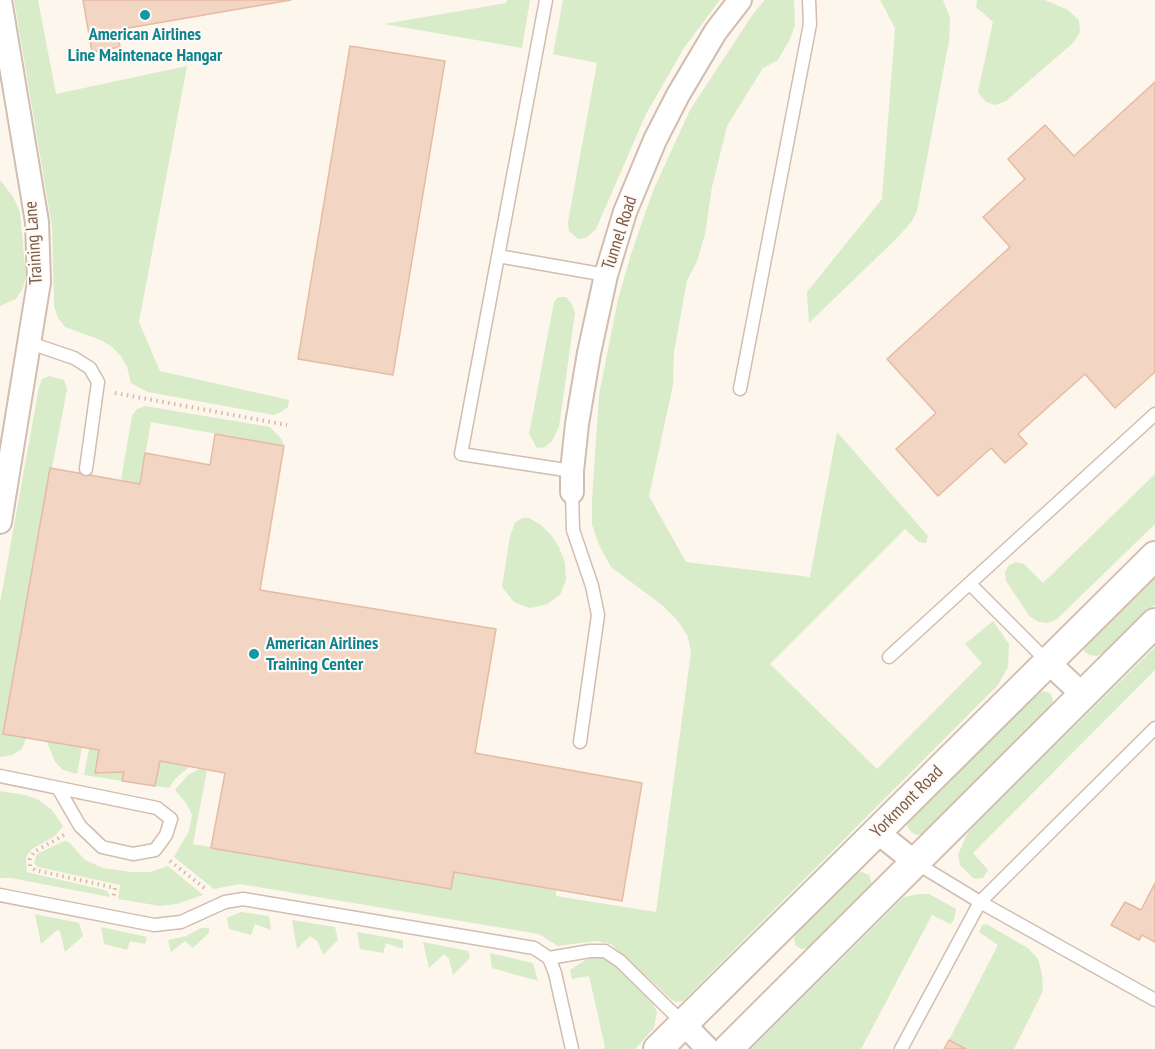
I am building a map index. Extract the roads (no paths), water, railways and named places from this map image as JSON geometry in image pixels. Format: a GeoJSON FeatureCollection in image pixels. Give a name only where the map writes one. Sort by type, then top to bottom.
{"type":"FeatureCollection","features":[{"type":"Feature","properties":{"kind":"street","name":"Training Lane"},"geometry":{"type":"LineString","coordinates":[[0,0],[37,222],[39,282],[0,522]]}},
{"type":"Feature","properties":{"kind":"street","name":"Tunnel Road"},"geometry":{"type":"LineString","coordinates":[[572,481],[589,353],[606,275],[625,212],[655,140],[678,95],[717,31],[740,0]]}},
{"type":"Feature","properties":{"kind":"street","name":"Yorkmont Road"},"geometry":{"type":"LineString","coordinates":[[658,1049],[1155,556]]}},
{"type":"Feature","properties":{"kind":"street"},"geometry":{"type":"LineString","coordinates":[[728,1049],[1155,623]]}},
{"type":"Feature","properties":{"kind":"street"},"geometry":{"type":"LineString","coordinates":[[1048,662],[1083,695]]}},
{"type":"Feature","properties":{"kind":"street"},"geometry":{"type":"LineString","coordinates":[[877,832],[916,863]]}},
{"type":"Feature","properties":{"kind":"street"},"geometry":{"type":"LineString","coordinates":[[684,1024],[708,1049]]}},
{"type":"Feature","properties":{"kind":"lane"},"geometry":{"type":"LineString","coordinates":[[546,0],[460,454],[572,481],[573,530],[598,615],[580,742]]}},
{"type":"Feature","properties":{"kind":"lane"},"geometry":{"type":"LineString","coordinates":[[740,389],[810,24],[809,0]]}},
{"type":"Feature","properties":{"kind":"lane"},"geometry":{"type":"LineString","coordinates":[[498,256],[606,275]]}},
{"type":"Feature","properties":{"kind":"lane"},"geometry":{"type":"LineString","coordinates":[[30,343],[74,358],[90,368],[98,382],[86,468]]}},
{"type":"Feature","properties":{"kind":"lane"},"geometry":{"type":"LineString","coordinates":[[889,657],[1155,414]]}},
{"type":"Feature","properties":{"kind":"lane"},"geometry":{"type":"LineString","coordinates":[[969,584],[1048,662]]}},
{"type":"Feature","properties":{"kind":"lane"},"geometry":{"type":"LineString","coordinates":[[901,1049],[980,902],[1155,728]]}},
{"type":"Feature","properties":{"kind":"lane"},"geometry":{"type":"LineString","coordinates":[[0,776],[157,808],[171,819],[166,835],[155,850],[134,854],[102,847],[80,826],[58,788]]}},
{"type":"Feature","properties":{"kind":"lane"},"geometry":{"type":"LineString","coordinates":[[916,863],[980,902],[1155,1000]]}},
{"type":"Feature","properties":{"kind":"lane"},"geometry":{"type":"LineString","coordinates":[[0,895],[154,925],[181,922],[225,902],[243,899],[534,948],[549,958],[555,973],[572,1049]]}},
{"type":"Feature","properties":{"kind":"lane"},"geometry":{"type":"LineString","coordinates":[[549,958],[590,951],[605,951],[620,961],[684,1024]]}},
{"type":"Feature","properties":{"kind":"place","name":"American Airlines Line Maintenace Hangar"},"geometry":{"type":"Point","coordinates":[145,15]}},
{"type":"Feature","properties":{"kind":"place","name":"American Airlines Training Center"},"geometry":{"type":"Point","coordinates":[254,654]}}]}
